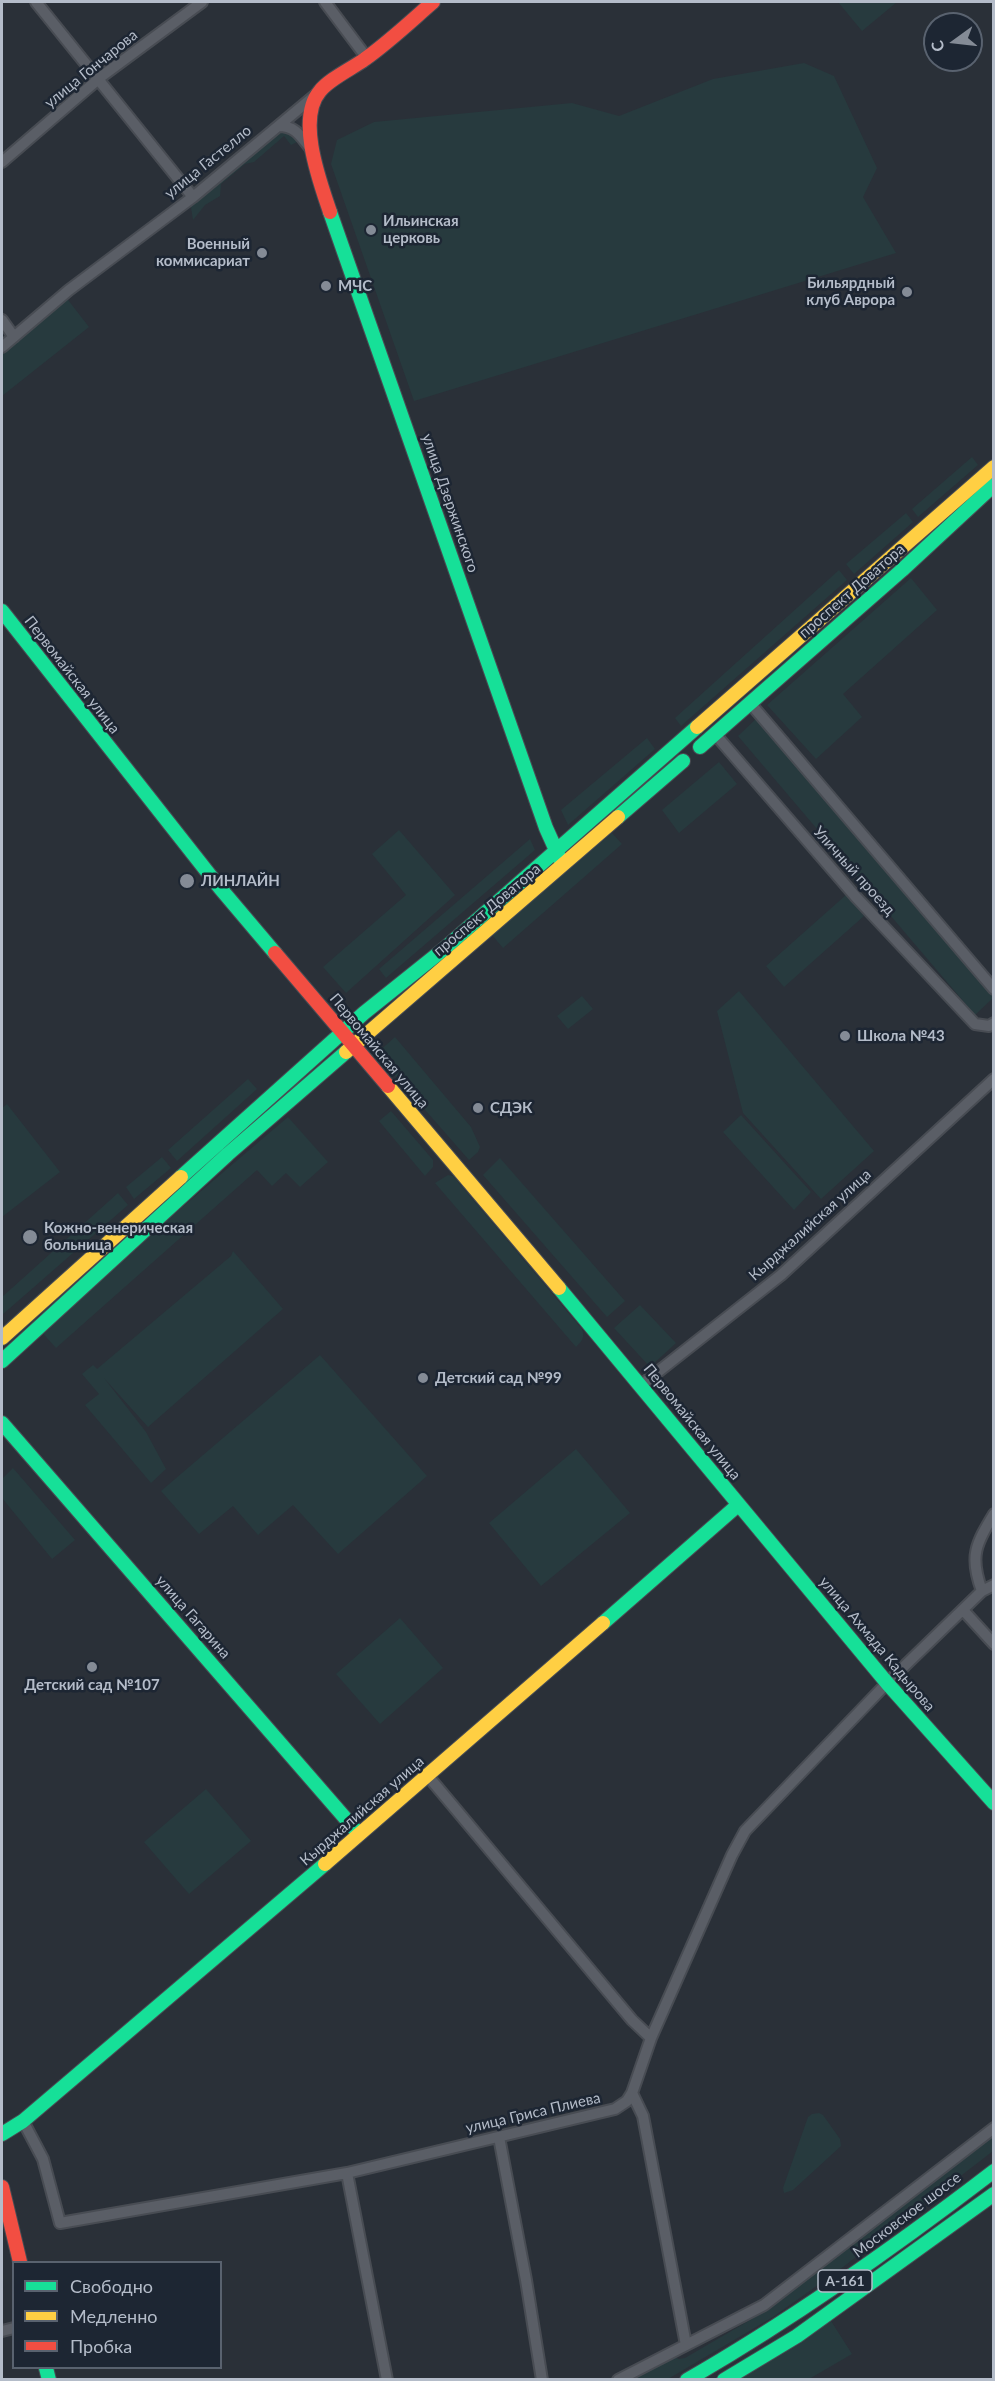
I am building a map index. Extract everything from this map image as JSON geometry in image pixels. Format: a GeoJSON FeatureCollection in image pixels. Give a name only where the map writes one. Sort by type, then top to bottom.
{"type":"FeatureCollection","features":[{"type":"Feature","properties":{"kind":"main road","name":"улица Гастелло"},"geometry":{"type":"LineString","coordinates":[[320,90],[367,58],[434,2]]}},
{"type":"Feature","properties":{"kind":"main road","name":"улица Дзержинского"},"geometry":{"type":"LineString","coordinates":[[320,90],[312,111],[311,149],[321,185],[546,828],[563,866]]}},
{"type":"Feature","properties":{"kind":"main road","name":"проспект Доватора"},"geometry":{"type":"LineString","coordinates":[[2,1338],[342,1033],[444,949],[993,467]]}},
{"type":"Feature","properties":{"kind":"main road","name":"проспект Доватора"},"geometry":{"type":"LineString","coordinates":[[2,1361],[228,1154],[715,734],[902,570],[993,485]]}},
{"type":"Feature","properties":{"kind":"main road","name":"Первомайская улица"},"geometry":{"type":"LineString","coordinates":[[2,611],[220,888],[738,1505]]}},
{"type":"Feature","properties":{"kind":"main road","name":"улица Гагарина"},"geometry":{"type":"LineString","coordinates":[[2,1423],[359,1834]]}},
{"type":"Feature","properties":{"kind":"main road","name":"улица Ахмада Кадырова"},"geometry":{"type":"LineString","coordinates":[[738,1505],[887,1683],[993,1803]]}},
{"type":"Feature","properties":{"kind":"main road","name":"Кырджалийская улица"},"geometry":{"type":"LineString","coordinates":[[2,2134],[23,2121],[428,1776],[738,1505]]}},
{"type":"Feature","properties":{"kind":"main road","name":"Московское шоссе"},"geometry":{"type":"LineString","coordinates":[[687,2379],[813,2304],[876,2260],[993,2171]]}},
{"type":"Feature","properties":{"kind":"main road"},"geometry":{"type":"LineString","coordinates":[[2,2187],[20,2261]]}},
{"type":"Feature","properties":{"kind":"main road","name":"А-161"},"geometry":{"type":"LineString","coordinates":[[724,2379],[797,2336],[993,2194]]}},
{"type":"Feature","properties":{"kind":"street"},"geometry":{"type":"LineString","coordinates":[[36,2],[193,197]]}},
{"type":"Feature","properties":{"kind":"street","name":"улица Гончарова"},"geometry":{"type":"LineString","coordinates":[[2,162],[98,80],[202,2]]}},
{"type":"Feature","properties":{"kind":"street"},"geometry":{"type":"LineString","coordinates":[[325,2],[367,58]]}},
{"type":"Feature","properties":{"kind":"street","name":"улица Гастелло"},"geometry":{"type":"LineString","coordinates":[[2,347],[69,290],[193,197],[320,90]]}},
{"type":"Feature","properties":{"kind":"street","name":"улица Дзержинского"},"geometry":{"type":"LineString","coordinates":[[279,126],[292,128],[311,149]]}},
{"type":"Feature","properties":{"kind":"street"},"geometry":{"type":"LineString","coordinates":[[2,320],[14,337]]}},
{"type":"Feature","properties":{"kind":"street"},"geometry":{"type":"LineString","coordinates":[[750,703],[993,989]]}},
{"type":"Feature","properties":{"kind":"street","name":"Уличный проезд"},"geometry":{"type":"LineString","coordinates":[[715,734],[855,896],[975,1024],[989,1026],[993,1023]]}},
{"type":"Feature","properties":{"kind":"street","name":"Кырджалийская улица"},"geometry":{"type":"LineString","coordinates":[[640,1386],[781,1275],[993,1079]]}},
{"type":"Feature","properties":{"kind":"street"},"geometry":{"type":"LineString","coordinates":[[982,1591],[974,1565],[975,1547],[993,1514]]}},
{"type":"Feature","properties":{"kind":"street"},"geometry":{"type":"LineString","coordinates":[[686,2345],[643,2116],[632,2093],[651,2038],[732,1855],[745,1831],[887,1683],[982,1591],[993,1585]]}},
{"type":"Feature","properties":{"kind":"street"},"geometry":{"type":"LineString","coordinates":[[963,1610],[993,1644]]}},
{"type":"Feature","properties":{"kind":"street"},"geometry":{"type":"LineString","coordinates":[[428,1776],[632,2020],[651,2038]]}},
{"type":"Feature","properties":{"kind":"street","name":"улица Гриса Плиева"},"geometry":{"type":"LineString","coordinates":[[23,2121],[43,2159],[60,2223],[347,2173],[615,2109],[627,2101],[632,2093]]}},
{"type":"Feature","properties":{"kind":"street"},"geometry":{"type":"LineString","coordinates":[[618,2379],[765,2305],[993,2128]]}},
{"type":"Feature","properties":{"kind":"street"},"geometry":{"type":"LineString","coordinates":[[499,2137],[542,2379]]}},
{"type":"Feature","properties":{"kind":"street"},"geometry":{"type":"LineString","coordinates":[[347,2173],[387,2379]]}},
{"type":"Feature","properties":{"kind":"green space"},"geometry":{"type":"Polygon","coordinates":[[[838,2],[897,2],[862,31],[838,2]]]}},
{"type":"Feature","properties":{"kind":"green space"},"geometry":{"type":"Polygon","coordinates":[[[804,63],[834,76],[877,168],[863,197],[896,253],[414,401],[331,164],[337,140],[374,122],[572,103],[619,116],[713,79],[804,63]]]}},
{"type":"Feature","properties":{"kind":"green space"},"geometry":{"type":"Polygon","coordinates":[[[282,118],[293,121],[299,141],[291,145],[284,136],[254,162],[245,164],[221,184],[220,196],[205,205],[193,220],[190,201],[282,118]]]}},
{"type":"Feature","properties":{"kind":"green space"},"geometry":{"type":"Polygon","coordinates":[[[65,296],[89,327],[2,396],[2,346],[65,296]]]}},
{"type":"Feature","properties":{"kind":"green space"},"geometry":{"type":"Polygon","coordinates":[[[972,457],[978,465],[918,517],[912,509],[972,457]]]}},
{"type":"Feature","properties":{"kind":"green space"},"geometry":{"type":"Polygon","coordinates":[[[906,513],[913,522],[854,574],[846,564],[906,513]]]}},
{"type":"Feature","properties":{"kind":"green space"},"geometry":{"type":"Polygon","coordinates":[[[839,570],[847,580],[681,726],[675,718],[839,570]]]}},
{"type":"Feature","properties":{"kind":"green space"},"geometry":{"type":"Polygon","coordinates":[[[911,578],[937,610],[843,694],[862,717],[816,759],[767,705],[911,578]]]}},
{"type":"Feature","properties":{"kind":"green space"},"geometry":{"type":"Polygon","coordinates":[[[758,717],[993,993],[993,998],[975,1015],[738,736],[758,717]]]}},
{"type":"Feature","properties":{"kind":"green space"},"geometry":{"type":"Polygon","coordinates":[[[647,738],[655,749],[568,825],[561,810],[647,738]]]}},
{"type":"Feature","properties":{"kind":"green space"},"geometry":{"type":"Polygon","coordinates":[[[719,762],[737,784],[679,833],[662,810],[719,762]]]}},
{"type":"Feature","properties":{"kind":"green space"},"geometry":{"type":"Polygon","coordinates":[[[399,830],[455,895],[346,993],[323,967],[406,895],[372,854],[399,830]]]}},
{"type":"Feature","properties":{"kind":"green space"},"geometry":{"type":"Polygon","coordinates":[[[612,833],[622,844],[503,948],[492,935],[612,833]]]}},
{"type":"Feature","properties":{"kind":"green space"},"geometry":{"type":"Polygon","coordinates":[[[530,839],[535,850],[386,978],[379,969],[530,839]]]}},
{"type":"Feature","properties":{"kind":"green space"},"geometry":{"type":"Polygon","coordinates":[[[846,895],[864,916],[784,987],[766,966],[846,895]]]}},
{"type":"Feature","properties":{"kind":"green space"},"geometry":{"type":"Polygon","coordinates":[[[739,991],[874,1151],[821,1199],[743,1113],[717,1011],[739,991]]]}},
{"type":"Feature","properties":{"kind":"green space"},"geometry":{"type":"Polygon","coordinates":[[[582,996],[593,1009],[568,1029],[557,1016],[582,996]]]}},
{"type":"Feature","properties":{"kind":"green space"},"geometry":{"type":"Polygon","coordinates":[[[395,1037],[471,1127],[480,1147],[469,1160],[376,1054],[395,1037]]]}},
{"type":"Feature","properties":{"kind":"green space"},"geometry":{"type":"Polygon","coordinates":[[[248,1079],[257,1089],[177,1161],[168,1150],[248,1079]]]}},
{"type":"Feature","properties":{"kind":"green space"},"geometry":{"type":"Polygon","coordinates":[[[7,1104],[60,1172],[2,1217],[2,1108],[7,1104]]]}},
{"type":"Feature","properties":{"kind":"green space"},"geometry":{"type":"Polygon","coordinates":[[[391,1111],[433,1160],[433,1167],[425,1176],[379,1121],[391,1111]]]}},
{"type":"Feature","properties":{"kind":"green space"},"geometry":{"type":"Polygon","coordinates":[[[741,1115],[811,1192],[794,1210],[723,1132],[741,1115]]]}},
{"type":"Feature","properties":{"kind":"green space"},"geometry":{"type":"Polygon","coordinates":[[[288,1117],[328,1162],[300,1187],[286,1173],[272,1186],[257,1170],[56,1348],[39,1329],[288,1117]]]}},
{"type":"Feature","properties":{"kind":"green space"},"geometry":{"type":"Polygon","coordinates":[[[162,1157],[171,1168],[134,1199],[126,1187],[162,1157]]]}},
{"type":"Feature","properties":{"kind":"green space"},"geometry":{"type":"Polygon","coordinates":[[[500,1158],[625,1301],[607,1317],[483,1175],[500,1158]]]}},
{"type":"Feature","properties":{"kind":"green space"},"geometry":{"type":"Polygon","coordinates":[[[448,1175],[453,1176],[582,1329],[582,1339],[576,1347],[435,1183],[448,1175]]]}},
{"type":"Feature","properties":{"kind":"green space"},"geometry":{"type":"Polygon","coordinates":[[[118,1193],[128,1205],[2,1315],[2,1297],[118,1193]]]}},
{"type":"Feature","properties":{"kind":"green space"},"geometry":{"type":"Polygon","coordinates":[[[233,1251],[283,1309],[148,1427],[104,1378],[146,1432],[166,1469],[151,1483],[85,1405],[99,1394],[82,1374],[93,1365],[97,1369],[231,1256],[233,1251]]]}},
{"type":"Feature","properties":{"kind":"green space"},"geometry":{"type":"Polygon","coordinates":[[[640,1305],[676,1343],[650,1367],[614,1328],[640,1305]]]}},
{"type":"Feature","properties":{"kind":"green space"},"geometry":{"type":"Polygon","coordinates":[[[320,1355],[427,1476],[338,1554],[293,1505],[258,1535],[233,1506],[199,1534],[161,1491],[320,1355]]]}},
{"type":"Feature","properties":{"kind":"green space"},"geometry":{"type":"Polygon","coordinates":[[[576,1449],[630,1513],[541,1586],[489,1523],[576,1449]]]}},
{"type":"Feature","properties":{"kind":"green space"},"geometry":{"type":"Polygon","coordinates":[[[13,1468],[75,1540],[52,1559],[2,1498],[2,1479],[13,1468]]]}},
{"type":"Feature","properties":{"kind":"green space"},"geometry":{"type":"Polygon","coordinates":[[[400,1618],[443,1668],[380,1724],[336,1674],[400,1618]]]}},
{"type":"Feature","properties":{"kind":"green space"},"geometry":{"type":"Polygon","coordinates":[[[206,1789],[251,1841],[189,1894],[144,1842],[206,1789]]]}},
{"type":"Feature","properties":{"kind":"green space"},"geometry":{"type":"Polygon","coordinates":[[[819,2113],[823,2115],[840,2139],[841,2146],[793,2190],[784,2193],[783,2188],[808,2117],[819,2113]]]}},
{"type":"Feature","properties":{"kind":"green space"},"geometry":{"type":"Polygon","coordinates":[[[993,2125],[993,2151],[843,2267],[773,2317],[668,2379],[625,2380],[670,2355],[679,2359],[685,2358],[769,2309],[768,2304],[993,2125]]]}},
{"type":"Feature","properties":{"kind":"green space"},"geometry":{"type":"Polygon","coordinates":[[[831,2321],[852,2354],[809,2379],[734,2380],[831,2321]]]}},
{"type":"Feature","properties":{"kind":"traffic: fast"},"geometry":{"type":"LineString","coordinates":[[330,212],[546,828],[560,859]]}},
{"type":"Feature","properties":{"kind":"traffic: fast"},"geometry":{"type":"LineString","coordinates":[[700,747],[902,570],[994,485]]}},
{"type":"Feature","properties":{"kind":"traffic: fast"},"geometry":{"type":"LineString","coordinates":[[2,611],[220,888],[275,953]]}},
{"type":"Feature","properties":{"kind":"traffic: fast"},"geometry":{"type":"LineString","coordinates":[[181,1177],[364,1013],[444,949],[697,727]]}},
{"type":"Feature","properties":{"kind":"traffic: fast"},"geometry":{"type":"LineString","coordinates":[[618,817],[683,761]]}},
{"type":"Feature","properties":{"kind":"traffic: fast"},"geometry":{"type":"LineString","coordinates":[[2,1361],[228,1154],[346,1052]]}},
{"type":"Feature","properties":{"kind":"traffic: fast"},"geometry":{"type":"LineString","coordinates":[[559,1288],[887,1683],[994,1803]]}},
{"type":"Feature","properties":{"kind":"traffic: fast"},"geometry":{"type":"LineString","coordinates":[[2,1423],[359,1834]]}},
{"type":"Feature","properties":{"kind":"traffic: fast"},"geometry":{"type":"LineString","coordinates":[[603,1623],[738,1505]]}},
{"type":"Feature","properties":{"kind":"traffic: fast"},"geometry":{"type":"LineString","coordinates":[[2,2134],[23,2121],[325,1864]]}},
{"type":"Feature","properties":{"kind":"traffic: fast"},"geometry":{"type":"LineString","coordinates":[[687,2380],[767,2332],[844,2281],[994,2171]]}},
{"type":"Feature","properties":{"kind":"traffic: fast"},"geometry":{"type":"LineString","coordinates":[[724,2380],[797,2336],[994,2194]]}},
{"type":"Feature","properties":{"kind":"traffic: fast"},"geometry":{"type":"LineString","coordinates":[[46,2369],[49,2380]]}},
{"type":"Feature","properties":{"kind":"traffic: slow"},"geometry":{"type":"LineString","coordinates":[[697,727],[994,467]]}},
{"type":"Feature","properties":{"kind":"traffic: slow"},"geometry":{"type":"LineString","coordinates":[[346,1052],[618,817]]}},
{"type":"Feature","properties":{"kind":"traffic: slow"},"geometry":{"type":"LineString","coordinates":[[388,1086],[559,1288]]}},
{"type":"Feature","properties":{"kind":"traffic: slow"},"geometry":{"type":"LineString","coordinates":[[2,1338],[181,1177]]}},
{"type":"Feature","properties":{"kind":"traffic: slow"},"geometry":{"type":"LineString","coordinates":[[325,1864],[603,1623]]}},
{"type":"Feature","properties":{"kind":"traffic: jam"},"geometry":{"type":"LineString","coordinates":[[330,212],[312,151],[310,118],[313,103],[329,82],[391,39],[433,2]]}},
{"type":"Feature","properties":{"kind":"traffic: jam"},"geometry":{"type":"LineString","coordinates":[[275,953],[388,1086]]}},
{"type":"Feature","properties":{"kind":"traffic: jam"},"geometry":{"type":"LineString","coordinates":[[2,2187],[20,2261]]}},
{"type":"Feature","properties":{"kind":"place","name":"Ильинская церковь"},"geometry":{"type":"Point","coordinates":[371,230]}},
{"type":"Feature","properties":{"kind":"place","name":"Военный коммисариат"},"geometry":{"type":"Point","coordinates":[262,253]}},
{"type":"Feature","properties":{"kind":"place","name":"МЧС"},"geometry":{"type":"Point","coordinates":[326,286]}},
{"type":"Feature","properties":{"kind":"place","name":"Бильярдный клуб Аврора"},"geometry":{"type":"Point","coordinates":[907,292]}},
{"type":"Feature","properties":{"kind":"place","name":"ЛИНЛАЙН"},"geometry":{"type":"Point","coordinates":[187,881]}},
{"type":"Feature","properties":{"kind":"place","name":"Школа №43"},"geometry":{"type":"Point","coordinates":[845,1036]}},
{"type":"Feature","properties":{"kind":"place","name":"СДЭК"},"geometry":{"type":"Point","coordinates":[478,1108]}},
{"type":"Feature","properties":{"kind":"place","name":"Кожно-венерическая больница"},"geometry":{"type":"Point","coordinates":[30,1237]}},
{"type":"Feature","properties":{"kind":"place","name":"Детский сад №99"},"geometry":{"type":"Point","coordinates":[423,1378]}},
{"type":"Feature","properties":{"kind":"place","name":"Детский сад №107"},"geometry":{"type":"Point","coordinates":[92,1667]}}]}
